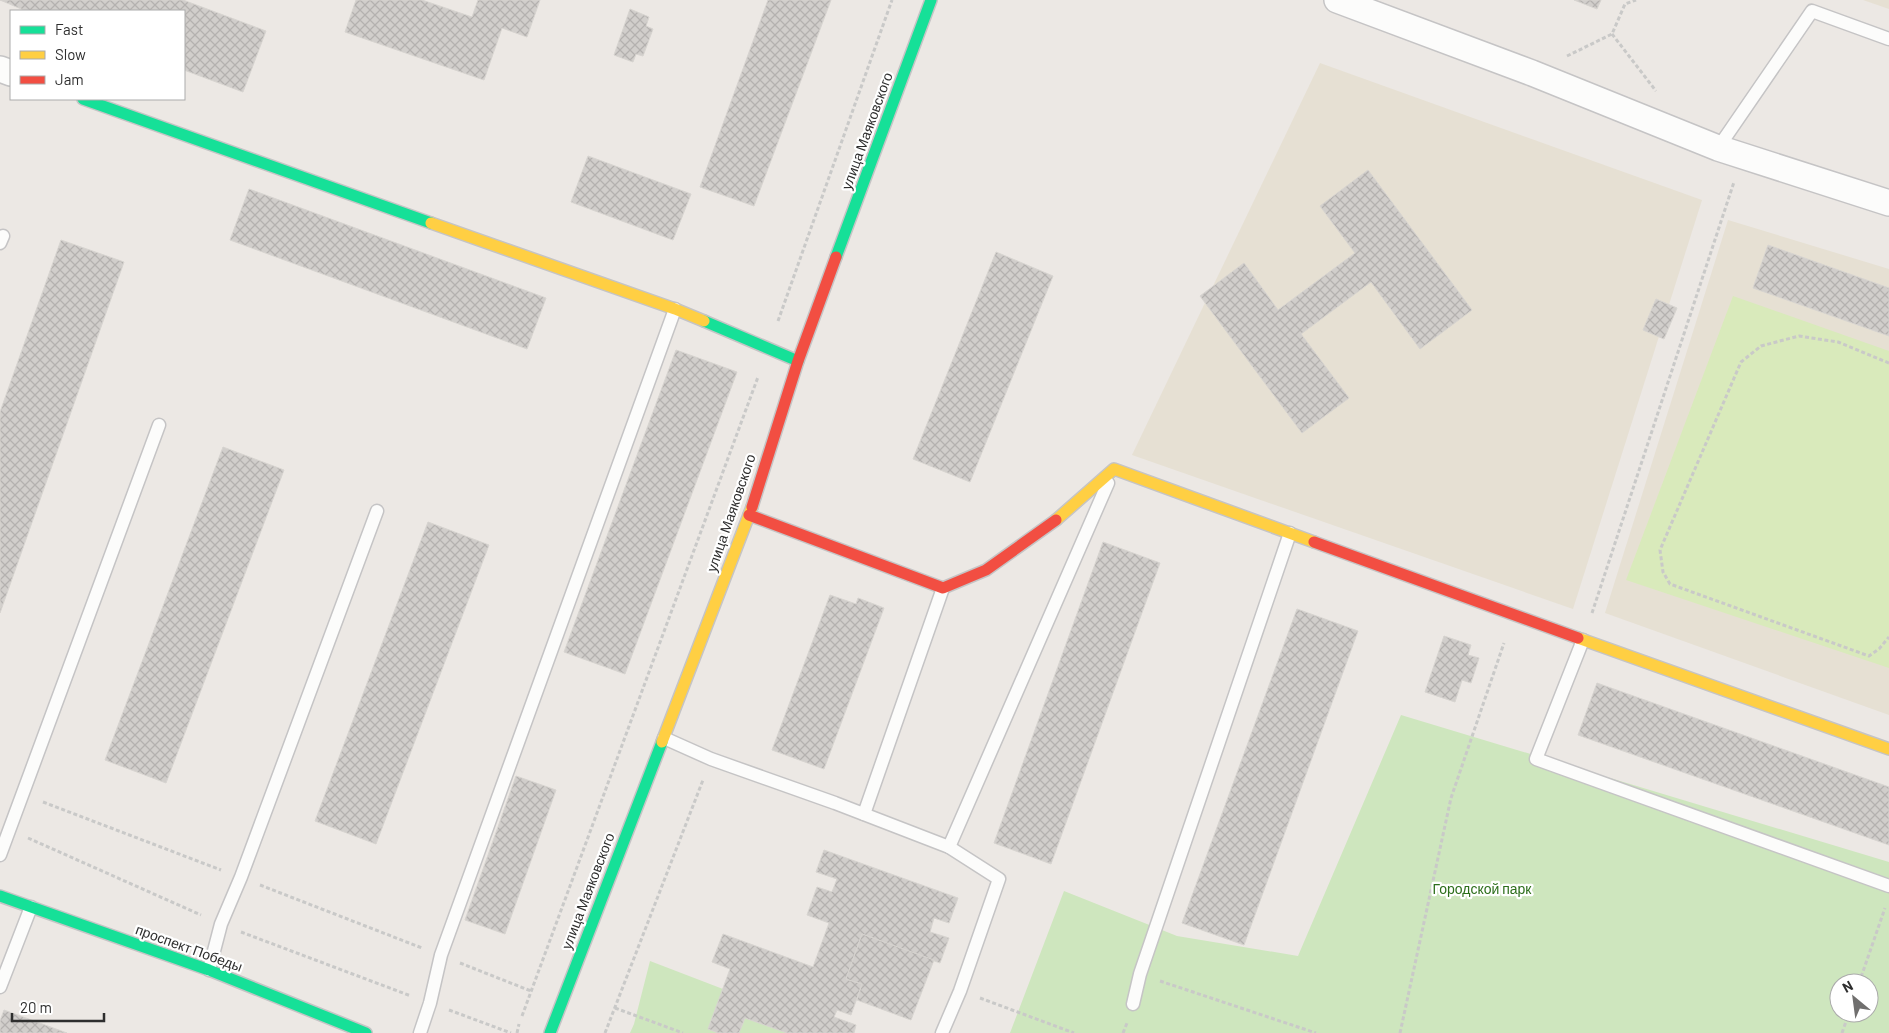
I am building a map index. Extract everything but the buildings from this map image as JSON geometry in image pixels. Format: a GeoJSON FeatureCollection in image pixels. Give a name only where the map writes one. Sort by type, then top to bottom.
{"type":"FeatureCollection","features":[{"type":"Feature","properties":{"kind":"street","name":"улица Маяковского"},"geometry":{"type":"LineString","coordinates":[[550,1033],[749,516],[798,361],[931,0]]}},
{"type":"Feature","properties":{"kind":"street"},"geometry":{"type":"LineString","coordinates":[[1337,0],[1532,73],[1718,148],[1889,203]]}},
{"type":"Feature","properties":{"kind":"street"},"geometry":{"type":"LineString","coordinates":[[86,100],[675,309],[798,361]]}},
{"type":"Feature","properties":{"kind":"street"},"geometry":{"type":"LineString","coordinates":[[749,516],[943,588],[986,570],[1047,528],[1114,469],[1889,749]]}},
{"type":"Feature","properties":{"kind":"street","name":"проспект Победы"},"geometry":{"type":"LineString","coordinates":[[0,896],[209,970],[366,1033]]}},
{"type":"Feature","properties":{"kind":"lane"},"geometry":{"type":"LineString","coordinates":[[1718,148],[1812,11],[1889,39]]}},
{"type":"Feature","properties":{"kind":"lane"},"geometry":{"type":"LineString","coordinates":[[420,1033],[430,1003],[441,955],[675,309]]}},
{"type":"Feature","properties":{"kind":"lane"},"geometry":{"type":"LineString","coordinates":[[0,855],[159,425]]}},
{"type":"Feature","properties":{"kind":"lane"},"geometry":{"type":"LineString","coordinates":[[949,847],[1114,469]]}},
{"type":"Feature","properties":{"kind":"lane"},"geometry":{"type":"LineString","coordinates":[[209,970],[220,924],[241,878],[377,511]]}},
{"type":"Feature","properties":{"kind":"lane"},"geometry":{"type":"LineString","coordinates":[[1133,1004],[1140,974],[1290,533]]}},
{"type":"Feature","properties":{"kind":"lane"},"geometry":{"type":"LineString","coordinates":[[864,814],[943,588]]}},
{"type":"Feature","properties":{"kind":"lane"},"geometry":{"type":"LineString","coordinates":[[1583,640],[1536,759],[1889,886]]}},
{"type":"Feature","properties":{"kind":"lane"},"geometry":{"type":"LineString","coordinates":[[664,738],[711,759],[949,847],[999,879],[960,991],[942,1033]]}},
{"type":"Feature","properties":{"kind":"lane"},"geometry":{"type":"LineString","coordinates":[[0,987],[31,907]]}},
{"type":"Feature","properties":{"kind":"path"},"geometry":{"type":"LineString","coordinates":[[517,1033],[530,991],[769,348],[892,0]]}},
{"type":"Feature","properties":{"kind":"path"},"geometry":{"type":"LineString","coordinates":[[1532,73],[1612,34],[1625,4],[1636,0]]}},
{"type":"Feature","properties":{"kind":"path"},"geometry":{"type":"LineString","coordinates":[[1612,34],[1660,97]]}},
{"type":"Feature","properties":{"kind":"path"},"geometry":{"type":"LineString","coordinates":[[1583,640],[1743,156]]}},
{"type":"Feature","properties":{"kind":"path"},"geometry":{"type":"LineString","coordinates":[[1889,363],[1838,342],[1799,336],[1761,346],[1742,362],[1660,550],[1663,572],[1670,584],[1869,656],[1879,649],[1889,637]]}},
{"type":"Feature","properties":{"kind":"path"},"geometry":{"type":"LineString","coordinates":[[1400,1033],[1451,798],[1514,615]]}},
{"type":"Feature","properties":{"kind":"path"},"geometry":{"type":"LineString","coordinates":[[605,1033],[711,759]]}},
{"type":"Feature","properties":{"kind":"path"},"geometry":{"type":"LineString","coordinates":[[22,794],[441,955],[530,991],[560,1006]]}},
{"type":"Feature","properties":{"kind":"path"},"geometry":{"type":"LineString","coordinates":[[9,830],[220,924],[511,1033]]}},
{"type":"Feature","properties":{"kind":"path"},"geometry":{"type":"LineString","coordinates":[[1863,973],[1886,906]]}},
{"type":"Feature","properties":{"kind":"path"},"geometry":{"type":"LineString","coordinates":[[1140,974],[1316,1033]]}},
{"type":"Feature","properties":{"kind":"path"},"geometry":{"type":"LineString","coordinates":[[960,991],[1074,1033]]}},
{"type":"Feature","properties":{"kind":"path"},"geometry":{"type":"LineString","coordinates":[[615,1008],[683,1033]]}},
{"type":"Feature","properties":{"kind":"shaded area"},"geometry":{"type":"Polygon","coordinates":[[[1863,0],[1889,0],[1889,9],[1863,0]]]}},
{"type":"Feature","properties":{"kind":"shaded area"},"geometry":{"type":"Polygon","coordinates":[[[1320,63],[1702,200],[1573,609],[1132,455],[1320,63]]]}},
{"type":"Feature","properties":{"kind":"shaded area"},"geometry":{"type":"Polygon","coordinates":[[[1728,220],[1889,269],[1889,715],[1605,613],[1728,220]]]}},
{"type":"Feature","properties":{"kind":"green space"},"geometry":{"type":"Polygon","coordinates":[[[1733,296],[1889,351],[1889,668],[1626,580],[1733,296]]]}},
{"type":"Feature","properties":{"kind":"green space","name":"Городской парк"},"geometry":{"type":"Polygon","coordinates":[[[1401,715],[1889,862],[1889,1033],[1010,1033],[1064,891],[1177,936],[1298,956],[1401,715]]]}},
{"type":"Feature","properties":{"kind":"green space"},"geometry":{"type":"Polygon","coordinates":[[[650,961],[838,1033],[630,1033],[650,961]]]}},
{"type":"Feature","properties":{"kind":"traffic: fast"},"geometry":{"type":"LineString","coordinates":[[836,257],[931,0]]}},
{"type":"Feature","properties":{"kind":"traffic: fast"},"geometry":{"type":"LineString","coordinates":[[86,100],[431,223]]}},
{"type":"Feature","properties":{"kind":"traffic: fast"},"geometry":{"type":"LineString","coordinates":[[704,321],[798,361]]}},
{"type":"Feature","properties":{"kind":"traffic: fast"},"geometry":{"type":"LineString","coordinates":[[550,1033],[662,742]]}},
{"type":"Feature","properties":{"kind":"traffic: fast"},"geometry":{"type":"LineString","coordinates":[[0,896],[209,970],[366,1033]]}},
{"type":"Feature","properties":{"kind":"traffic: slow"},"geometry":{"type":"LineString","coordinates":[[431,223],[704,321]]}},
{"type":"Feature","properties":{"kind":"traffic: slow"},"geometry":{"type":"LineString","coordinates":[[1056,520],[1114,469],[1314,542]]}},
{"type":"Feature","properties":{"kind":"traffic: slow"},"geometry":{"type":"LineString","coordinates":[[662,742],[752,507]]}},
{"type":"Feature","properties":{"kind":"traffic: slow"},"geometry":{"type":"LineString","coordinates":[[1578,638],[1889,749]]}},
{"type":"Feature","properties":{"kind":"traffic: jam"},"geometry":{"type":"LineString","coordinates":[[752,507],[798,361],[836,257]]}},
{"type":"Feature","properties":{"kind":"traffic: jam"},"geometry":{"type":"LineString","coordinates":[[749,515],[943,588],[986,570],[1056,520]]}},
{"type":"Feature","properties":{"kind":"traffic: jam"},"geometry":{"type":"LineString","coordinates":[[1314,542],[1578,638]]}}]}
